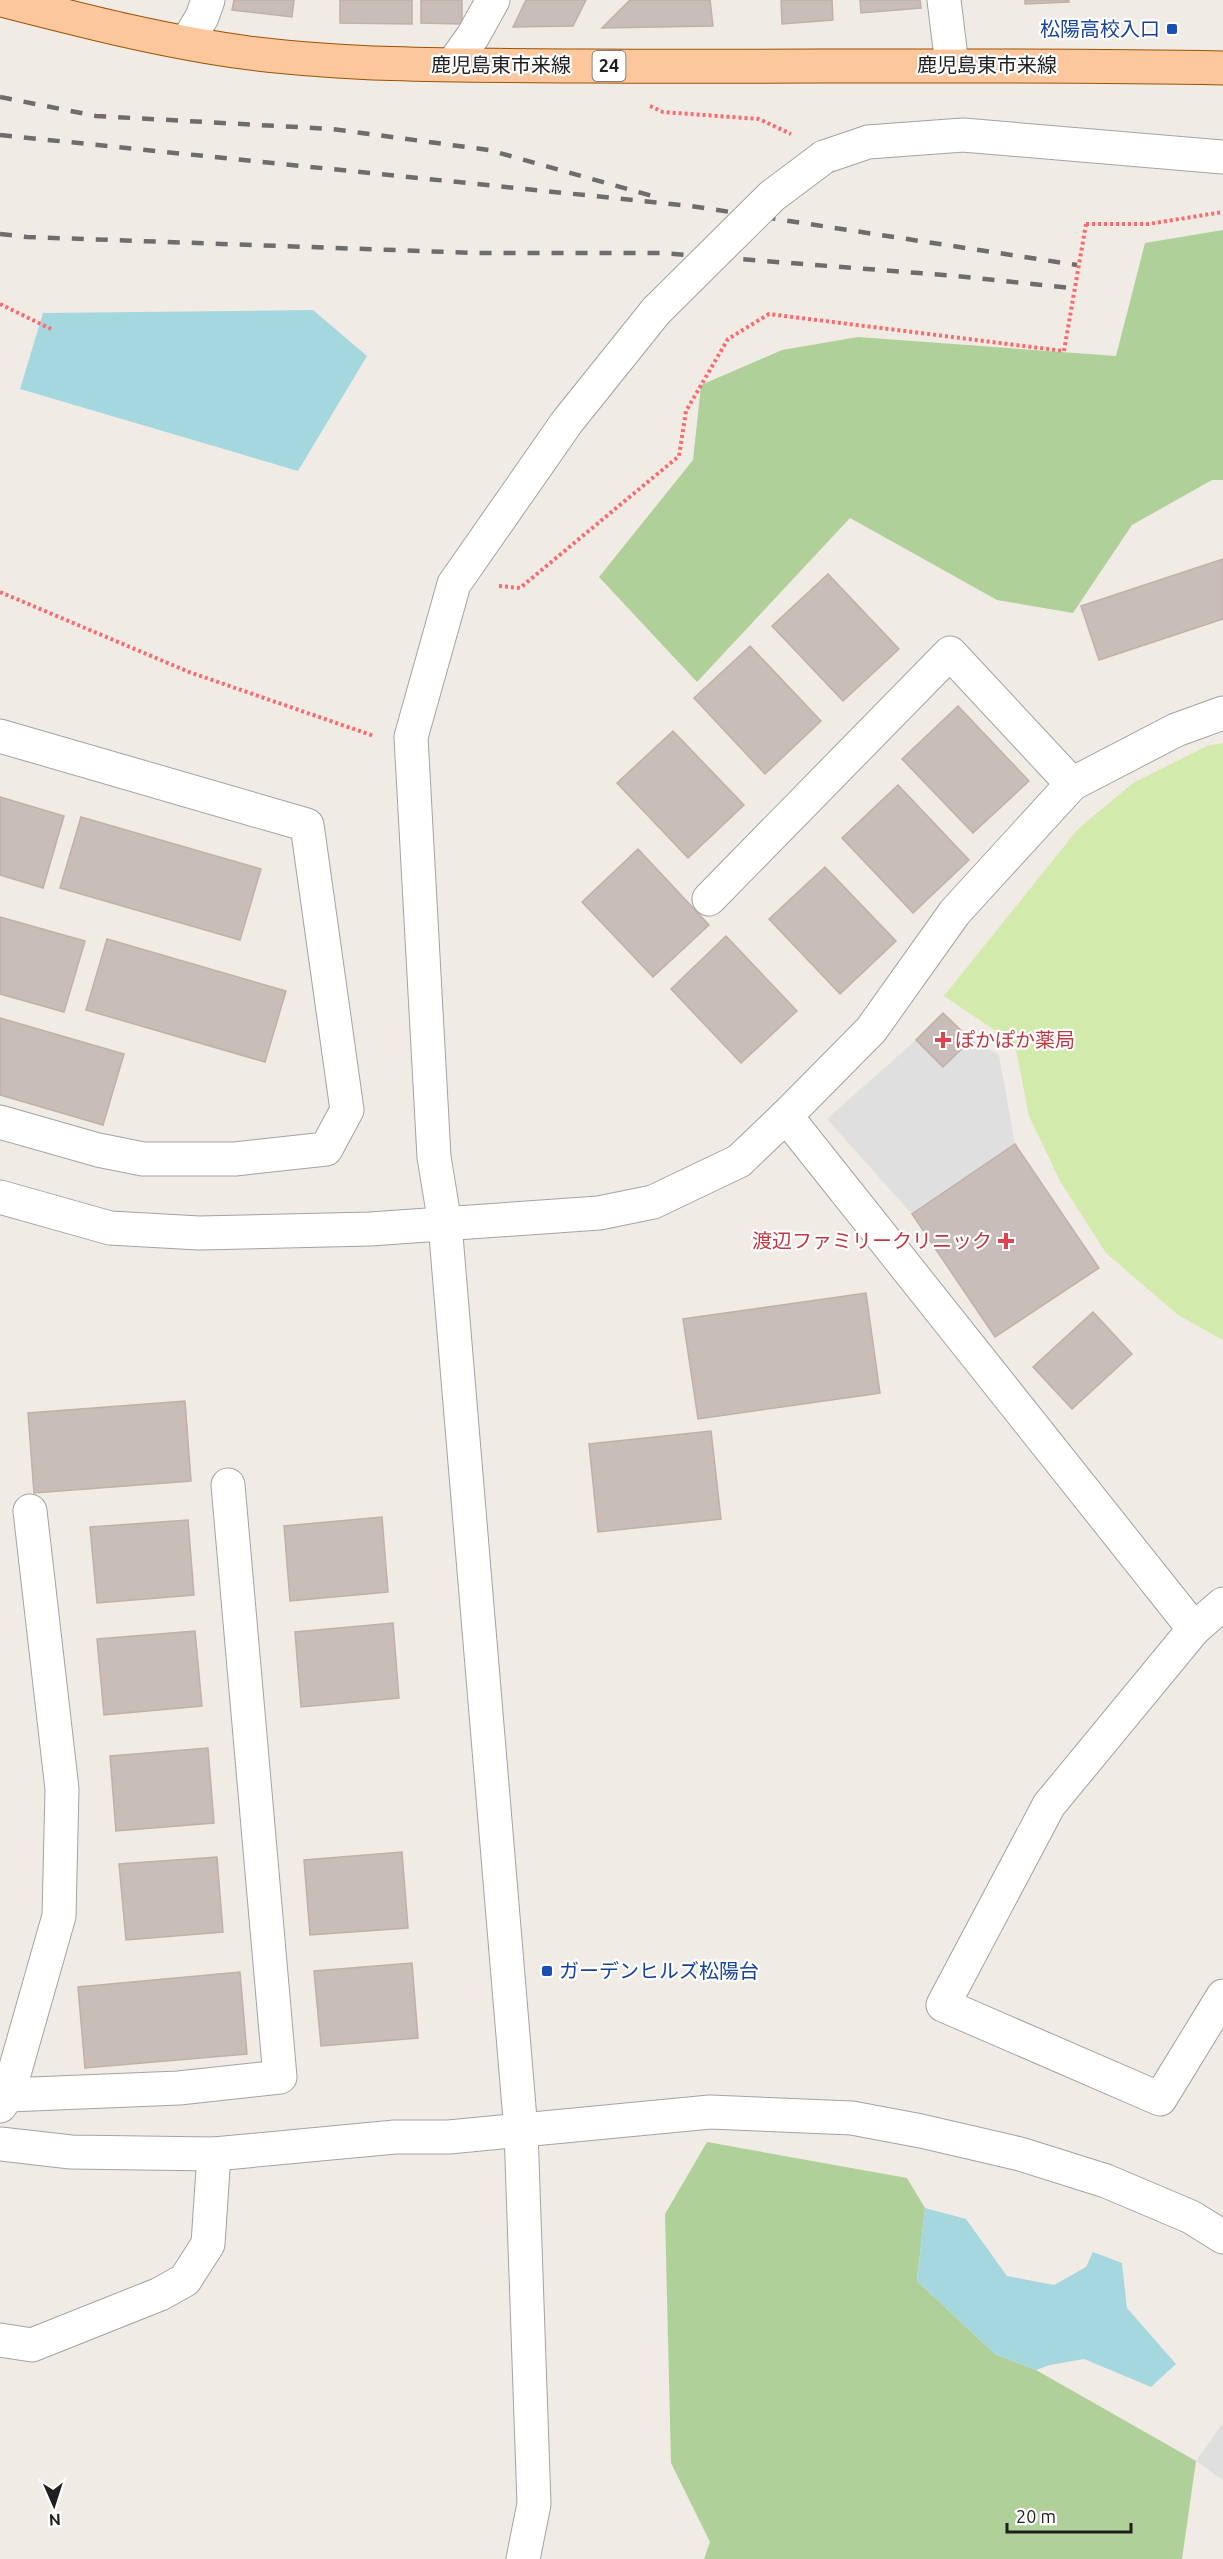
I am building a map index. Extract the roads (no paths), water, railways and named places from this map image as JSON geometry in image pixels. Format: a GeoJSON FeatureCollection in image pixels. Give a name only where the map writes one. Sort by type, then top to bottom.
{"type":"FeatureCollection","features":[{"type":"Feature","properties":{"kind":"main road","name":"鹿児島東市来線"},"geometry":{"type":"LineString","coordinates":[[2,0],[141,35],[249,53],[377,64],[1223,68]]}},
{"type":"Feature","properties":{"kind":"street"},"geometry":{"type":"LineString","coordinates":[[187,42],[202,17],[208,0]]}},
{"type":"Feature","properties":{"kind":"street"},"geometry":{"type":"LineString","coordinates":[[453,64],[473,36],[493,0]]}},
{"type":"Feature","properties":{"kind":"street"},"geometry":{"type":"LineString","coordinates":[[944,0],[952,65]]}},
{"type":"Feature","properties":{"kind":"street"},"geometry":{"type":"LineString","coordinates":[[523,2559],[534,2504],[521,2131],[445,1224],[434,1157],[411,737],[454,584],[567,422],[656,311],[772,196],[824,157],[868,142],[963,135],[1223,157]]}},
{"type":"Feature","properties":{"kind":"street"},"geometry":{"type":"LineString","coordinates":[[709,899],[950,653],[1072,784]]}},
{"type":"Feature","properties":{"kind":"street"},"geometry":{"type":"LineString","coordinates":[[0,1197],[110,1228],[199,1233],[370,1229],[445,1224],[599,1213],[653,1202],[740,1161],[786,1116],[871,1030],[955,912],[1072,784],[1176,730],[1223,713]]}},
{"type":"Feature","properties":{"kind":"street"},"geometry":{"type":"LineString","coordinates":[[0,736],[307,825],[347,1110],[326,1149],[235,1159],[143,1159],[98,1150],[0,1122]]}},
{"type":"Feature","properties":{"kind":"street"},"geometry":{"type":"LineString","coordinates":[[786,1116],[1194,1629]]}},
{"type":"Feature","properties":{"kind":"street"},"geometry":{"type":"LineString","coordinates":[[30,1510],[62,1789],[58,1916],[4,2100],[179,2088],[280,2077],[228,1485]]}},
{"type":"Feature","properties":{"kind":"street"},"geometry":{"type":"LineString","coordinates":[[1223,1604],[1194,1629],[1049,1805],[943,2005],[1160,2099],[1223,1996]]}},
{"type":"Feature","properties":{"kind":"street"},"geometry":{"type":"LineString","coordinates":[[0,2144],[72,2152],[214,2154],[395,2137],[449,2137],[521,2131],[710,2112],[852,2118],[921,2130],[1042,2160],[1106,2181],[1191,2217],[1223,2237]]}},
{"type":"Feature","properties":{"kind":"street"},"geometry":{"type":"LineString","coordinates":[[0,2340],[32,2345],[160,2294],[185,2280],[208,2244],[214,2154]]}},
{"type":"Feature","properties":{"kind":"water"},"geometry":{"type":"Polygon","coordinates":[[[313,310],[367,356],[298,471],[20,389],[43,313],[313,310]]]}},
{"type":"Feature","properties":{"kind":"water"},"geometry":{"type":"Polygon","coordinates":[[[925,2208],[966,2219],[1007,2276],[1054,2285],[1086,2267],[1093,2252],[1122,2263],[1127,2308],[1176,2364],[1151,2387],[1084,2359],[1036,2370],[995,2354],[917,2281],[925,2208]]]}},
{"type":"Feature","properties":{"kind":"railway"},"geometry":{"type":"LineString","coordinates":[[0,97],[96,116],[332,129],[489,150],[656,197]]}},
{"type":"Feature","properties":{"kind":"railway"},"geometry":{"type":"LineString","coordinates":[[0,135],[691,206],[1077,265]]}},
{"type":"Feature","properties":{"kind":"railway"},"geometry":{"type":"LineString","coordinates":[[0,234],[27,237],[477,253],[662,253],[957,276],[1070,288]]}},
{"type":"Feature","properties":{"kind":"place","name":"松陽高校入口"},"geometry":{"type":"Point","coordinates":[1172,29]}},
{"type":"Feature","properties":{"kind":"place","name":"ぽかぽか薬局"},"geometry":{"type":"Point","coordinates":[943,1040]}},
{"type":"Feature","properties":{"kind":"place","name":"渡辺ファミリークリニック"},"geometry":{"type":"Point","coordinates":[1006,1241]}},
{"type":"Feature","properties":{"kind":"place","name":"ガーデンヒルズ松陽台"},"geometry":{"type":"Point","coordinates":[547,1971]}}]}
